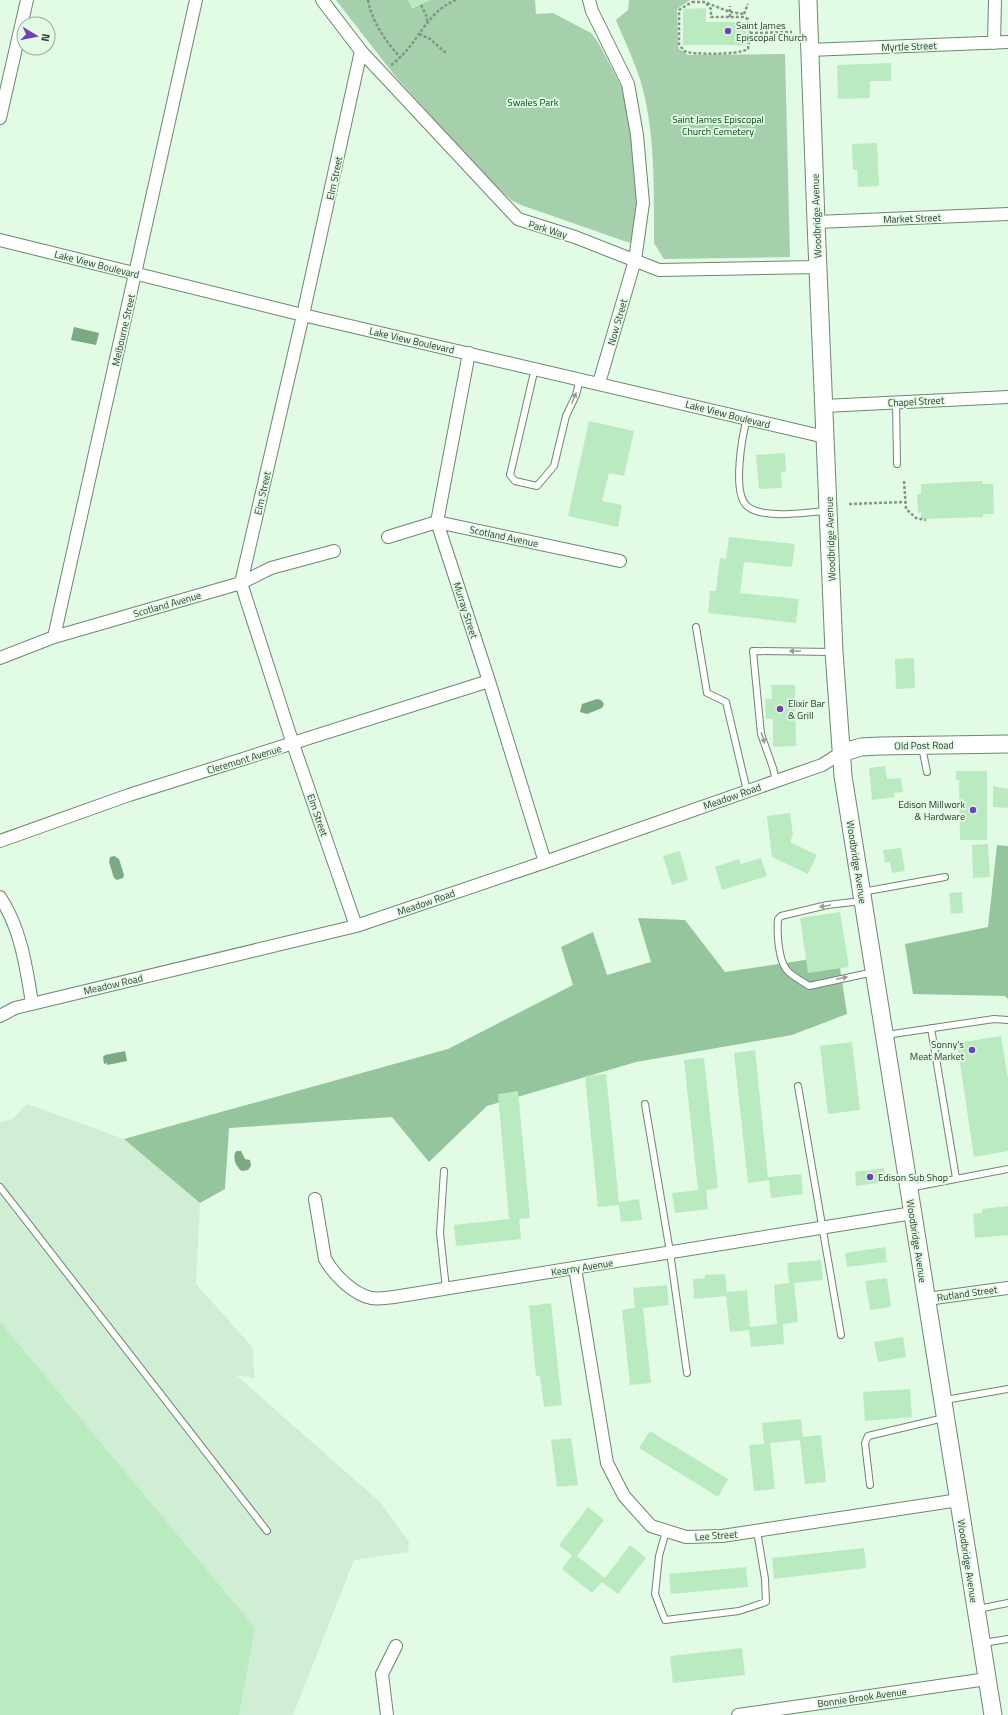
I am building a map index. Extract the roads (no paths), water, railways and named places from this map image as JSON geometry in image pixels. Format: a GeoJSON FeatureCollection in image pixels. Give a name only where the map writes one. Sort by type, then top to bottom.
{"type":"FeatureCollection","features":[{"type":"Feature","properties":{"kind":"main road","name":"Woodbridge Avenue"},"geometry":{"type":"LineString","coordinates":[[808,0],[834,652],[841,753],[862,896],[993,1715]]}},
{"type":"Feature","properties":{"kind":"main road","name":"Old Post Road"},"geometry":{"type":"LineString","coordinates":[[841,753],[860,747],[1008,744]]}},
{"type":"Feature","properties":{"kind":"street"},"geometry":{"type":"LineString","coordinates":[[0,118],[27,0]]}},
{"type":"Feature","properties":{"kind":"street","name":"Melbourne Street"},"geometry":{"type":"LineString","coordinates":[[54,637],[196,0]]}},
{"type":"Feature","properties":{"kind":"street","name":"Park Way"},"geometry":{"type":"LineString","coordinates":[[322,0],[361,51],[518,220],[575,237],[659,270],[818,267]]}},
{"type":"Feature","properties":{"kind":"street","name":"Now Street"},"geometry":{"type":"LineString","coordinates":[[589,0],[592,10],[628,84],[637,135],[643,203],[635,260],[599,383]]}},
{"type":"Feature","properties":{"kind":"street"},"geometry":{"type":"LineString","coordinates":[[994,43],[995,0]]}},
{"type":"Feature","properties":{"kind":"street","name":"Myrtle Street"},"geometry":{"type":"LineString","coordinates":[[809,50],[1008,42]]}},
{"type":"Feature","properties":{"kind":"street","name":"Elm Street"},"geometry":{"type":"LineString","coordinates":[[356,926],[293,744],[241,583],[303,315],[361,51]]}},
{"type":"Feature","properties":{"kind":"street","name":"Market Street"},"geometry":{"type":"LineString","coordinates":[[816,222],[1008,214]]}},
{"type":"Feature","properties":{"kind":"street","name":"Lake View Boulevard"},"geometry":{"type":"LineString","coordinates":[[0,240],[303,315],[599,383],[825,438]]}},
{"type":"Feature","properties":{"kind":"street","name":"Murray Street"},"geometry":{"type":"LineString","coordinates":[[469,353],[437,522],[490,681],[545,862]]}},
{"type":"Feature","properties":{"kind":"street","name":"Chapel Street"},"geometry":{"type":"LineString","coordinates":[[824,406],[1008,397]]}},
{"type":"Feature","properties":{"kind":"street","name":"Scotland Avenue"},"geometry":{"type":"LineString","coordinates":[[388,537],[437,522],[620,560]]}},
{"type":"Feature","properties":{"kind":"street","name":"Scotland Avenue"},"geometry":{"type":"LineString","coordinates":[[0,658],[54,637],[241,583],[271,568],[334,551]]}},
{"type":"Feature","properties":{"kind":"street","name":"Cleremont Avenue"},"geometry":{"type":"LineString","coordinates":[[0,841],[129,796],[490,681]]}},
{"type":"Feature","properties":{"kind":"street","name":"Meadow Road"},"geometry":{"type":"LineString","coordinates":[[0,1016],[15,1008],[32,1003],[356,926],[545,862],[822,765],[841,753]]}},
{"type":"Feature","properties":{"kind":"street"},"geometry":{"type":"LineString","coordinates":[[0,898],[6,907],[22,946],[32,1003]]}},
{"type":"Feature","properties":{"kind":"street","name":"Kearny Avenue"},"geometry":{"type":"LineString","coordinates":[[315,1199],[326,1259],[330,1268],[343,1281],[364,1296],[373,1298],[394,1297],[446,1289],[913,1213]]}},
{"type":"Feature","properties":{"kind":"street","name":"Lee Street"},"geometry":{"type":"LineString","coordinates":[[575,1268],[607,1463],[624,1496],[651,1526],[686,1537],[722,1536],[959,1500]]}},
{"type":"Feature","properties":{"kind":"street","name":"Rutland Street"},"geometry":{"type":"LineString","coordinates":[[926,1299],[1008,1288]]}},
{"type":"Feature","properties":{"kind":"street"},"geometry":{"type":"LineString","coordinates":[[388,1715],[382,1674],[396,1646]]}},
{"type":"Feature","properties":{"kind":"street","name":"Bonnie Brook Avenue"},"geometry":{"type":"LineString","coordinates":[[738,1715],[987,1679]]}},
{"type":"Feature","properties":{"kind":"lane"},"geometry":{"type":"LineString","coordinates":[[534,368],[510,476],[515,481],[537,486],[554,466],[566,416],[576,396],[580,379]]}},
{"type":"Feature","properties":{"kind":"lane"},"geometry":{"type":"LineString","coordinates":[[896,402],[897,464]]}},
{"type":"Feature","properties":{"kind":"lane"},"geometry":{"type":"LineString","coordinates":[[747,419],[740,454],[739,476],[741,494],[746,505],[755,510],[770,513],[829,511]]}},
{"type":"Feature","properties":{"kind":"lane"},"geometry":{"type":"LineString","coordinates":[[696,628],[707,693],[726,702],[747,791]]}},
{"type":"Feature","properties":{"kind":"lane"},"geometry":{"type":"LineString","coordinates":[[776,781],[774,768],[761,734],[753,651],[834,652]]}},
{"type":"Feature","properties":{"kind":"lane"},"geometry":{"type":"LineString","coordinates":[[922,745],[927,772]]}},
{"type":"Feature","properties":{"kind":"lane"},"geometry":{"type":"LineString","coordinates":[[875,972],[809,986],[785,968],[777,933],[778,919],[781,916],[945,877]]}},
{"type":"Feature","properties":{"kind":"lane"},"geometry":{"type":"LineString","coordinates":[[885,1035],[994,1018],[1008,1020]]}},
{"type":"Feature","properties":{"kind":"lane"},"geometry":{"type":"LineString","coordinates":[[931,1028],[956,1178]]}},
{"type":"Feature","properties":{"kind":"lane"},"geometry":{"type":"LineString","coordinates":[[798,1086],[824,1228],[841,1335]]}},
{"type":"Feature","properties":{"kind":"lane"},"geometry":{"type":"LineString","coordinates":[[646,1104],[670,1252],[687,1373]]}},
{"type":"Feature","properties":{"kind":"lane"},"geometry":{"type":"LineString","coordinates":[[909,1188],[1008,1169]]}},
{"type":"Feature","properties":{"kind":"lane"},"geometry":{"type":"LineString","coordinates":[[444,1171],[440,1233],[446,1289]]}},
{"type":"Feature","properties":{"kind":"lane"},"geometry":{"type":"LineString","coordinates":[[0,1187],[267,1532]]}},
{"type":"Feature","properties":{"kind":"lane"},"geometry":{"type":"LineString","coordinates":[[943,1400],[1008,1389]]}},
{"type":"Feature","properties":{"kind":"lane"},"geometry":{"type":"LineString","coordinates":[[870,1485],[865,1443],[868,1436],[946,1418]]}},
{"type":"Feature","properties":{"kind":"lane"},"geometry":{"type":"LineString","coordinates":[[666,1531],[659,1556],[655,1594],[665,1620],[738,1610],[766,1602],[765,1579],[757,1531]]}},
{"type":"Feature","properties":{"kind":"lane"},"geometry":{"type":"LineString","coordinates":[[976,1610],[1008,1603]]}},
{"type":"Feature","properties":{"kind":"lane"},"geometry":{"type":"LineString","coordinates":[[981,1643],[1008,1639]]}},
{"type":"Feature","properties":{"kind":"place","name":"Saint James Episcopal Church"},"geometry":{"type":"Point","coordinates":[728,31]}},
{"type":"Feature","properties":{"kind":"place","name":"Elixir Bar & Grill"},"geometry":{"type":"Point","coordinates":[780,709]}},
{"type":"Feature","properties":{"kind":"place","name":"Edison Millwork & Hardware"},"geometry":{"type":"Point","coordinates":[973,810]}},
{"type":"Feature","properties":{"kind":"place","name":"Sonny's Meat Market"},"geometry":{"type":"Point","coordinates":[972,1050]}},
{"type":"Feature","properties":{"kind":"place","name":"Edison Sub Shop"},"geometry":{"type":"Point","coordinates":[870,1177]}},
{"type":"Feature","properties":{"kind":"park label","name":"Swales Park"},"geometry":{"type":"Point","coordinates":[533,102]}},
{"type":"Feature","properties":{"kind":"park label","name":"Saint James Episcopal Church Cemetery"},"geometry":{"type":"Point","coordinates":[718,124]}}]}
